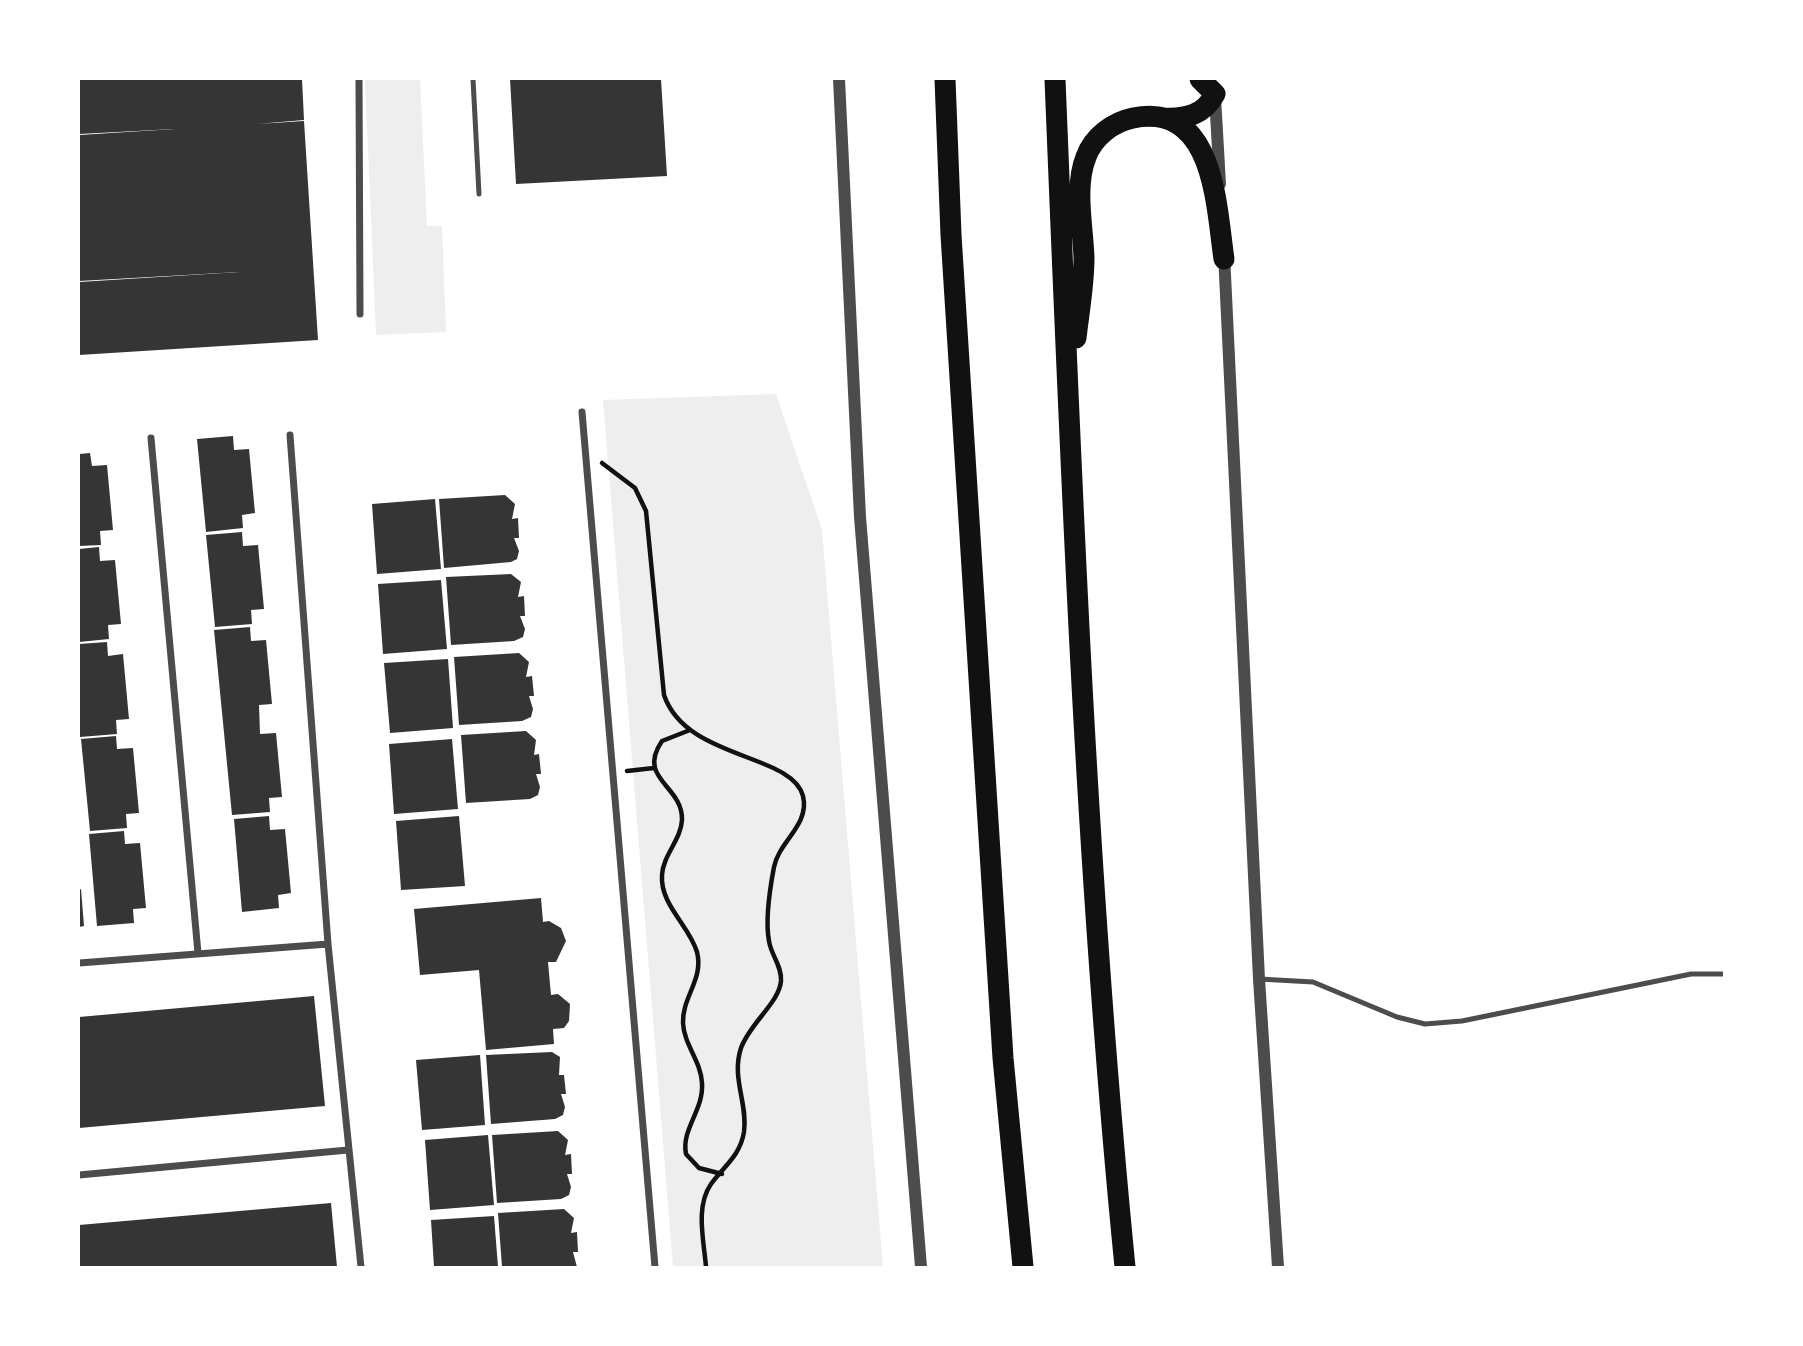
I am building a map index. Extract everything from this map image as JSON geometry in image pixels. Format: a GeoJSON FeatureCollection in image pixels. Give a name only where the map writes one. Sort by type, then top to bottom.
{"type":"FeatureCollection","features":[{"type":"Feature","properties":{"kind":"highway"},"geometry":{"type":"LineString","coordinates":[[945,79],[951,235],[1003,1058],[1023,1267]]}},
{"type":"Feature","properties":{"kind":"highway"},"geometry":{"type":"LineString","coordinates":[[1055,79],[1068,413],[1105,1067],[1125,1267]]}},
{"type":"Feature","properties":{"kind":"highway"},"geometry":{"type":"LineString","coordinates":[[1068,413],[1084,261],[1082,169],[1092,145],[1106,130],[1124,120],[1189,117],[1202,110],[1210,84]]}},
{"type":"Feature","properties":{"kind":"highway"},"geometry":{"type":"LineString","coordinates":[[1155,117],[1184,129],[1204,153],[1210,172],[1224,259]]}},
{"type":"Feature","properties":{"kind":"street"},"geometry":{"type":"LineString","coordinates":[[359,79],[360,314]]}},
{"type":"Feature","properties":{"kind":"street"},"geometry":{"type":"LineString","coordinates":[[839,79],[860,517],[921,1267]]}},
{"type":"Feature","properties":{"kind":"street"},"geometry":{"type":"LineString","coordinates":[[1210,84],[1224,259],[1259,979],[1278,1267]]}},
{"type":"Feature","properties":{"kind":"street"},"geometry":{"type":"LineString","coordinates":[[582,412],[655,1267]]}},
{"type":"Feature","properties":{"kind":"street"},"geometry":{"type":"LineString","coordinates":[[290,435],[328,944],[361,1267]]}},
{"type":"Feature","properties":{"kind":"street"},"geometry":{"type":"LineString","coordinates":[[151,438],[198,953]]}},
{"type":"Feature","properties":{"kind":"street"},"geometry":{"type":"LineString","coordinates":[[79,963],[328,944]]}},
{"type":"Feature","properties":{"kind":"street"},"geometry":{"type":"LineString","coordinates":[[79,1175],[348,1150]]}},
{"type":"Feature","properties":{"kind":"lane"},"geometry":{"type":"LineString","coordinates":[[473,79],[479,194]]}},
{"type":"Feature","properties":{"kind":"lane"},"geometry":{"type":"LineString","coordinates":[[1259,979],[1313,982],[1398,1017],[1425,1024],[1462,1021],[1691,974],[1724,974]]}},
{"type":"Feature","properties":{"kind":"path"},"geometry":{"type":"LineString","coordinates":[[585,456],[624,477],[642,499],[646,511],[664,695],[671,711],[691,730],[734,754],[787,773],[797,783],[803,803],[799,825],[782,845],[774,869],[768,933],[781,981],[774,1002],[753,1024],[739,1055],[737,1085],[744,1115],[740,1147],[722,1174],[711,1184],[701,1210],[706,1267]]}},
{"type":"Feature","properties":{"kind":"path"},"geometry":{"type":"LineString","coordinates":[[691,730],[662,741],[654,758],[654,768],[657,777],[678,800],[682,821],[664,864],[663,887],[691,937],[699,964],[683,1021],[687,1041],[699,1065],[703,1097],[684,1144],[692,1162],[722,1174]]}},
{"type":"Feature","properties":{"kind":"path"},"geometry":{"type":"LineString","coordinates":[[613,773],[654,768]]}},
{"type":"Feature","properties":{"kind":"shaded area"},"geometry":{"type":"Polygon","coordinates":[[[365,79],[420,79],[427,226],[442,226],[446,332],[376,335],[365,79]]]}},
{"type":"Feature","properties":{"kind":"shaded area"},"geometry":{"type":"Polygon","coordinates":[[[776,394],[822,530],[883,1267],[673,1267],[603,400],[776,394]]]}},
{"type":"Feature","properties":{"kind":"building"},"geometry":{"type":"Polygon","coordinates":[[[79,79],[302,79],[304,120],[257,124],[304,121],[318,340],[79,355],[79,282],[239,272],[79,281],[79,135],[175,129],[79,134],[79,79]]]}},
{"type":"Feature","properties":{"kind":"building"},"geometry":{"type":"Polygon","coordinates":[[[510,79],[661,79],[667,176],[516,184],[510,79]]]}},
{"type":"Feature","properties":{"kind":"building"},"geometry":{"type":"Polygon","coordinates":[[[233,436],[234,450],[249,449],[255,513],[242,515],[243,528],[206,532],[197,439],[233,436]]]}},
{"type":"Feature","properties":{"kind":"building"},"geometry":{"type":"Polygon","coordinates":[[[90,453],[92,466],[107,465],[113,530],[100,531],[101,545],[79,546],[79,454],[90,453]]]}},
{"type":"Feature","properties":{"kind":"building"},"geometry":{"type":"Polygon","coordinates":[[[505,495],[515,504],[512,519],[518,518],[519,538],[514,538],[519,551],[517,559],[511,562],[444,568],[439,499],[505,495]]]}},
{"type":"Feature","properties":{"kind":"building"},"geometry":{"type":"Polygon","coordinates":[[[435,499],[441,569],[377,574],[372,504],[435,499]]]}},
{"type":"Feature","properties":{"kind":"building"},"geometry":{"type":"Polygon","coordinates":[[[242,532],[243,546],[258,545],[264,609],[251,610],[252,624],[215,627],[206,535],[242,532]]]}},
{"type":"Feature","properties":{"kind":"building"},"geometry":{"type":"Polygon","coordinates":[[[99,547],[100,561],[115,560],[121,624],[108,625],[109,639],[79,642],[79,549],[99,547]]]}},
{"type":"Feature","properties":{"kind":"building"},"geometry":{"type":"Polygon","coordinates":[[[511,574],[521,582],[518,597],[524,596],[525,616],[520,616],[525,629],[523,637],[514,641],[451,645],[446,577],[511,574]]]}},
{"type":"Feature","properties":{"kind":"building"},"geometry":{"type":"Polygon","coordinates":[[[441,580],[447,649],[383,654],[378,584],[441,580]]]}},
{"type":"Feature","properties":{"kind":"building"},"geometry":{"type":"Polygon","coordinates":[[[250,627],[251,641],[266,640],[272,704],[259,705],[260,734],[276,733],[282,797],[269,798],[270,812],[232,815],[214,630],[250,627]]]}},
{"type":"Feature","properties":{"kind":"building"},"geometry":{"type":"Polygon","coordinates":[[[107,642],[108,656],[123,654],[129,719],[116,720],[117,734],[80,737],[79,644],[107,642]]]}},
{"type":"Feature","properties":{"kind":"building"},"geometry":{"type":"Polygon","coordinates":[[[519,653],[529,662],[526,677],[532,676],[534,696],[529,696],[533,709],[531,717],[522,721],[459,725],[454,657],[519,653]]]}},
{"type":"Feature","properties":{"kind":"building"},"geometry":{"type":"Polygon","coordinates":[[[448,659],[453,728],[390,733],[384,663],[448,659]]]}},
{"type":"Feature","properties":{"kind":"building"},"geometry":{"type":"Polygon","coordinates":[[[526,731],[536,740],[534,755],[539,754],[541,774],[536,774],[540,787],[538,795],[530,799],[466,803],[461,735],[526,731]]]}},
{"type":"Feature","properties":{"kind":"building"},"geometry":{"type":"Polygon","coordinates":[[[116,736],[117,749],[133,748],[139,813],[126,814],[127,828],[90,831],[81,739],[116,736]]]}},
{"type":"Feature","properties":{"kind":"building"},"geometry":{"type":"Polygon","coordinates":[[[452,739],[458,809],[394,814],[389,744],[452,739]]]}},
{"type":"Feature","properties":{"kind":"building"},"geometry":{"type":"Polygon","coordinates":[[[269,816],[270,830],[285,829],[291,893],[278,895],[279,908],[242,912],[234,819],[269,816]]]}},
{"type":"Feature","properties":{"kind":"building"},"geometry":{"type":"Polygon","coordinates":[[[459,816],[465,886],[401,890],[396,821],[459,816]]]}},
{"type":"Feature","properties":{"kind":"building"},"geometry":{"type":"Polygon","coordinates":[[[124,831],[125,844],[140,843],[146,908],[133,909],[134,923],[97,926],[89,834],[124,831]]]}},
{"type":"Feature","properties":{"kind":"building"},"geometry":{"type":"Polygon","coordinates":[[[81,889],[84,926],[79,927],[79,890],[81,889]]]}},
{"type":"Feature","properties":{"kind":"building"},"geometry":{"type":"Polygon","coordinates":[[[541,898],[543,922],[549,921],[561,928],[566,941],[556,962],[548,962],[551,995],[558,994],[570,1004],[569,1021],[564,1028],[553,1029],[554,1044],[486,1050],[479,970],[420,975],[414,909],[541,898]]]}},
{"type":"Feature","properties":{"kind":"building"},"geometry":{"type":"Polygon","coordinates":[[[314,996],[325,1106],[79,1128],[79,1017],[314,996]]]}},
{"type":"Feature","properties":{"kind":"building"},"geometry":{"type":"Polygon","coordinates":[[[552,1052],[560,1057],[559,1075],[564,1075],[566,1094],[561,1094],[565,1107],[563,1115],[555,1119],[491,1124],[486,1055],[552,1052]]]}},
{"type":"Feature","properties":{"kind":"building"},"geometry":{"type":"Polygon","coordinates":[[[480,1055],[485,1125],[422,1130],[416,1060],[480,1055]]]}},
{"type":"Feature","properties":{"kind":"building"},"geometry":{"type":"Polygon","coordinates":[[[558,1131],[568,1140],[565,1155],[571,1154],[572,1174],[567,1174],[571,1187],[569,1195],[561,1199],[497,1203],[492,1135],[558,1131]]]}},
{"type":"Feature","properties":{"kind":"building"},"geometry":{"type":"Polygon","coordinates":[[[488,1135],[494,1205],[430,1210],[425,1140],[488,1135]]]}},
{"type":"Feature","properties":{"kind":"building"},"geometry":{"type":"Polygon","coordinates":[[[331,1203],[337,1267],[79,1267],[79,1225],[331,1203]]]}},
{"type":"Feature","properties":{"kind":"building"},"geometry":{"type":"Polygon","coordinates":[[[564,1209],[574,1218],[571,1233],[577,1232],[578,1252],[573,1252],[577,1267],[502,1267],[498,1213],[564,1209]]]}},
{"type":"Feature","properties":{"kind":"building"},"geometry":{"type":"Polygon","coordinates":[[[494,1216],[498,1267],[434,1267],[431,1220],[494,1216]]]}}]}
